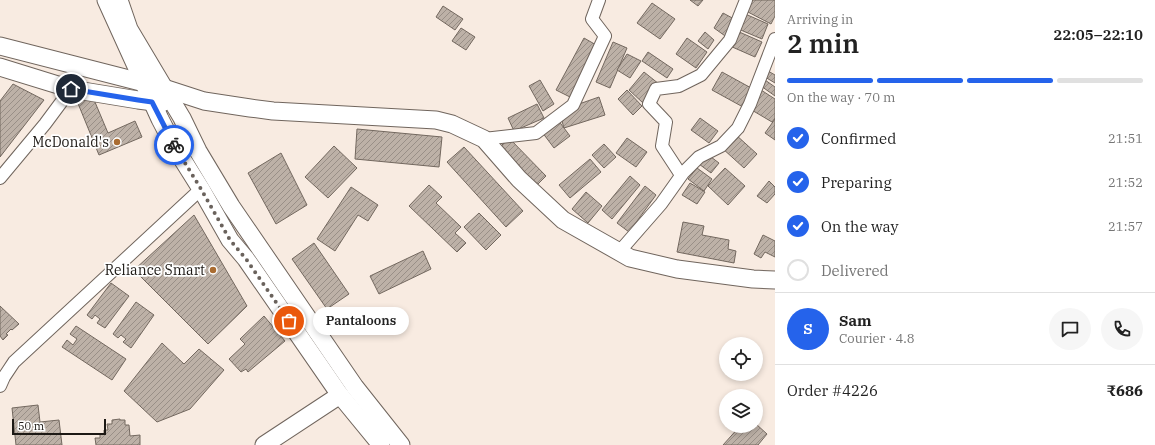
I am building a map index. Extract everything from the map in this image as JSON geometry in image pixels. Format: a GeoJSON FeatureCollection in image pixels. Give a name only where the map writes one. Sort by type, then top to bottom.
{"type":"FeatureCollection","features":[{"type":"Feature","properties":{"kind":"street"},"geometry":{"type":"LineString","coordinates":[[106,0],[152,102],[174,146],[230,240],[246,259],[340,395],[381,445]]}},
{"type":"Feature","properties":{"kind":"street"},"geometry":{"type":"LineString","coordinates":[[119,0],[129,29],[182,118],[198,151],[231,206],[355,387],[401,445]]}},
{"type":"Feature","properties":{"kind":"street"},"geometry":{"type":"LineString","coordinates":[[484,139],[536,133],[573,105],[605,36],[592,20],[600,0]]}},
{"type":"Feature","properties":{"kind":"street"},"geometry":{"type":"LineString","coordinates":[[681,175],[662,146],[666,122],[649,104],[656,90],[679,86],[701,75],[730,40],[746,0]]}},
{"type":"Feature","properties":{"kind":"street"},"geometry":{"type":"LineString","coordinates":[[619,252],[661,204],[681,175],[699,157],[720,146],[738,128],[750,104],[775,39]]}},
{"type":"Feature","properties":{"kind":"street"},"geometry":{"type":"LineString","coordinates":[[0,46],[164,88],[204,101],[273,111],[436,120],[452,124],[484,139],[519,179],[563,220],[630,258],[677,269],[753,279],[775,280]]}},
{"type":"Feature","properties":{"kind":"street"},"geometry":{"type":"LineString","coordinates":[[0,67],[71,89],[130,99],[173,104],[204,101]]}},
{"type":"Feature","properties":{"kind":"street"},"geometry":{"type":"LineString","coordinates":[[0,178],[45,124],[71,89]]}},
{"type":"Feature","properties":{"kind":"street"},"geometry":{"type":"LineString","coordinates":[[0,386],[14,362],[201,189]]}},
{"type":"Feature","properties":{"kind":"street"},"geometry":{"type":"LineString","coordinates":[[264,445],[340,395]]}},
{"type":"Feature","properties":{"kind":"building"},"geometry":{"type":"Polygon","coordinates":[[[690,0],[703,0],[698,6],[690,0]]]}},
{"type":"Feature","properties":{"kind":"building"},"geometry":{"type":"Polygon","coordinates":[[[752,0],[775,0],[775,16],[771,24],[746,11],[752,0]]]}},
{"type":"Feature","properties":{"kind":"building"},"geometry":{"type":"Polygon","coordinates":[[[652,3],[675,19],[660,39],[637,23],[652,3]]]}},
{"type":"Feature","properties":{"kind":"building"},"geometry":{"type":"Polygon","coordinates":[[[443,6],[463,19],[455,30],[436,17],[443,6]]]}},
{"type":"Feature","properties":{"kind":"building"},"geometry":{"type":"Polygon","coordinates":[[[723,13],[736,20],[728,38],[714,28],[723,13]]]}},
{"type":"Feature","properties":{"kind":"building"},"geometry":{"type":"Polygon","coordinates":[[[743,13],[768,24],[762,39],[736,28],[743,13]]]}},
{"type":"Feature","properties":{"kind":"building"},"geometry":{"type":"Polygon","coordinates":[[[461,28],[475,37],[466,50],[452,41],[461,28]]]}},
{"type":"Feature","properties":{"kind":"building"},"geometry":{"type":"Polygon","coordinates":[[[737,31],[762,42],[755,57],[730,46],[737,31]]]}},
{"type":"Feature","properties":{"kind":"building"},"geometry":{"type":"Polygon","coordinates":[[[705,32],[714,40],[708,49],[698,41],[705,32]]]}},
{"type":"Feature","properties":{"kind":"building"},"geometry":{"type":"Polygon","coordinates":[[[584,38],[598,46],[570,97],[556,90],[584,38]]]}},
{"type":"Feature","properties":{"kind":"building"},"geometry":{"type":"Polygon","coordinates":[[[687,38],[707,52],[696,68],[676,54],[687,38]]]}},
{"type":"Feature","properties":{"kind":"building"},"geometry":{"type":"Polygon","coordinates":[[[613,42],[627,48],[610,88],[596,82],[613,42]]]}},
{"type":"Feature","properties":{"kind":"building"},"geometry":{"type":"Polygon","coordinates":[[[648,52],[673,69],[667,78],[642,61],[648,52]]]}},
{"type":"Feature","properties":{"kind":"building"},"geometry":{"type":"Polygon","coordinates":[[[627,54],[641,61],[630,78],[617,70],[627,54]]]}},
{"type":"Feature","properties":{"kind":"building"},"geometry":{"type":"Polygon","coordinates":[[[768,71],[775,75],[775,83],[765,77],[768,71]]]}},
{"type":"Feature","properties":{"kind":"building"},"geometry":{"type":"Polygon","coordinates":[[[644,72],[659,84],[643,103],[629,90],[644,72]]]}},
{"type":"Feature","properties":{"kind":"building"},"geometry":{"type":"Polygon","coordinates":[[[722,72],[753,89],[743,107],[712,90],[722,72]]]}},
{"type":"Feature","properties":{"kind":"building"},"geometry":{"type":"Polygon","coordinates":[[[540,80],[554,104],[543,111],[529,86],[540,80]]]}},
{"type":"Feature","properties":{"kind":"building"},"geometry":{"type":"Polygon","coordinates":[[[765,80],[775,87],[775,96],[761,86],[765,80]]]}},
{"type":"Feature","properties":{"kind":"building"},"geometry":{"type":"Polygon","coordinates":[[[13,84],[44,100],[0,157],[0,101],[13,84]]]}},
{"type":"Feature","properties":{"kind":"building"},"geometry":{"type":"Polygon","coordinates":[[[627,90],[642,106],[633,115],[618,99],[627,90]]]}},
{"type":"Feature","properties":{"kind":"building"},"geometry":{"type":"Polygon","coordinates":[[[761,90],[775,99],[775,118],[772,122],[750,109],[761,90]]]}},
{"type":"Feature","properties":{"kind":"building"},"geometry":{"type":"Polygon","coordinates":[[[92,95],[108,133],[135,121],[142,137],[99,155],[77,101],[92,95]]]}},
{"type":"Feature","properties":{"kind":"building"},"geometry":{"type":"Polygon","coordinates":[[[599,97],[605,115],[564,128],[559,111],[599,97]]]}},
{"type":"Feature","properties":{"kind":"building"},"geometry":{"type":"Polygon","coordinates":[[[537,104],[544,118],[514,131],[508,118],[537,104]]]}},
{"type":"Feature","properties":{"kind":"building"},"geometry":{"type":"Polygon","coordinates":[[[700,118],[718,131],[709,143],[691,130],[700,118]]]}},
{"type":"Feature","properties":{"kind":"building"},"geometry":{"type":"Polygon","coordinates":[[[775,119],[775,140],[765,133],[775,119]]]}},
{"type":"Feature","properties":{"kind":"building"},"geometry":{"type":"Polygon","coordinates":[[[558,120],[570,136],[554,148],[542,132],[558,120]]]}},
{"type":"Feature","properties":{"kind":"building"},"geometry":{"type":"Polygon","coordinates":[[[357,129],[442,137],[439,167],[355,159],[357,129]]]}},
{"type":"Feature","properties":{"kind":"building"},"geometry":{"type":"Polygon","coordinates":[[[735,134],[757,154],[744,168],[722,148],[735,134]]]}},
{"type":"Feature","properties":{"kind":"building"},"geometry":{"type":"Polygon","coordinates":[[[509,138],[546,176],[534,188],[497,150],[509,138]]]}},
{"type":"Feature","properties":{"kind":"building"},"geometry":{"type":"Polygon","coordinates":[[[627,138],[647,152],[636,167],[616,153],[627,138]]]}},
{"type":"Feature","properties":{"kind":"building"},"geometry":{"type":"Polygon","coordinates":[[[604,144],[616,157],[604,168],[592,155],[604,144]]]}},
{"type":"Feature","properties":{"kind":"building"},"geometry":{"type":"Polygon","coordinates":[[[334,146],[357,168],[328,198],[305,177],[334,146]]]}},
{"type":"Feature","properties":{"kind":"building"},"geometry":{"type":"Polygon","coordinates":[[[464,147],[523,211],[506,227],[447,162],[464,147]]]}},
{"type":"Feature","properties":{"kind":"building"},"geometry":{"type":"Polygon","coordinates":[[[281,153],[307,205],[276,224],[248,173],[281,153]]]}},
{"type":"Feature","properties":{"kind":"building"},"geometry":{"type":"Polygon","coordinates":[[[707,154],[719,163],[711,173],[699,164],[707,154]]]}},
{"type":"Feature","properties":{"kind":"building"},"geometry":{"type":"Polygon","coordinates":[[[590,159],[601,172],[570,198],[559,185],[590,159]]]}},
{"type":"Feature","properties":{"kind":"building"},"geometry":{"type":"Polygon","coordinates":[[[697,168],[712,179],[704,191],[688,179],[697,168]]]}},
{"type":"Feature","properties":{"kind":"building"},"geometry":{"type":"Polygon","coordinates":[[[725,168],[745,186],[728,205],[708,186],[725,168]]]}},
{"type":"Feature","properties":{"kind":"building"},"geometry":{"type":"Polygon","coordinates":[[[630,176],[640,185],[612,219],[602,210],[630,176]]]}},
{"type":"Feature","properties":{"kind":"building"},"geometry":{"type":"Polygon","coordinates":[[[769,181],[775,187],[775,194],[767,203],[757,196],[769,181]]]}},
{"type":"Feature","properties":{"kind":"building"},"geometry":{"type":"Polygon","coordinates":[[[690,183],[705,192],[697,204],[682,195],[690,183]]]}},
{"type":"Feature","properties":{"kind":"building"},"geometry":{"type":"Polygon","coordinates":[[[429,185],[442,197],[436,203],[461,227],[455,233],[466,243],[457,252],[409,206],[429,185]]]}},
{"type":"Feature","properties":{"kind":"building"},"geometry":{"type":"Polygon","coordinates":[[[645,186],[656,195],[629,232],[617,223],[645,186]]]}},
{"type":"Feature","properties":{"kind":"building"},"geometry":{"type":"Polygon","coordinates":[[[351,187],[378,205],[368,221],[358,215],[335,251],[317,239],[351,187]]]}},
{"type":"Feature","properties":{"kind":"building"},"geometry":{"type":"Polygon","coordinates":[[[586,192],[602,206],[588,223],[572,209],[586,192]]]}},
{"type":"Feature","properties":{"kind":"building"},"geometry":{"type":"Polygon","coordinates":[[[479,213],[501,235],[486,250],[464,227],[479,213]]]}},
{"type":"Feature","properties":{"kind":"building"},"geometry":{"type":"Polygon","coordinates":[[[194,215],[247,306],[208,344],[134,270],[194,215]]]}},
{"type":"Feature","properties":{"kind":"building"},"geometry":{"type":"Polygon","coordinates":[[[683,222],[704,226],[702,235],[729,240],[728,249],[736,251],[734,263],[677,252],[683,222]]]}},
{"type":"Feature","properties":{"kind":"building"},"geometry":{"type":"Polygon","coordinates":[[[763,235],[775,241],[775,257],[765,252],[761,258],[754,254],[763,235]]]}},
{"type":"Feature","properties":{"kind":"building"},"geometry":{"type":"Polygon","coordinates":[[[314,243],[349,294],[327,309],[292,259],[314,243]]]}},
{"type":"Feature","properties":{"kind":"building"},"geometry":{"type":"Polygon","coordinates":[[[423,251],[431,269],[379,294],[370,276],[423,251]]]}},
{"type":"Feature","properties":{"kind":"building"},"geometry":{"type":"Polygon","coordinates":[[[111,283],[129,296],[105,328],[97,323],[100,319],[95,315],[92,319],[87,315],[111,283]]]}},
{"type":"Feature","properties":{"kind":"building"},"geometry":{"type":"Polygon","coordinates":[[[136,302],[154,315],[131,348],[123,342],[126,339],[121,335],[118,338],[113,334],[136,302]]]}},
{"type":"Feature","properties":{"kind":"building"},"geometry":{"type":"Polygon","coordinates":[[[0,306],[19,324],[6,334],[8,335],[3,340],[0,336],[0,306]]]}},
{"type":"Feature","properties":{"kind":"building"},"geometry":{"type":"Polygon","coordinates":[[[264,316],[285,341],[248,372],[246,369],[241,372],[229,359],[245,344],[240,339],[264,316]]]}},
{"type":"Feature","properties":{"kind":"building"},"geometry":{"type":"Polygon","coordinates":[[[76,326],[126,359],[112,380],[62,347],[67,340],[73,345],[77,339],[70,334],[76,326]]]}},
{"type":"Feature","properties":{"kind":"building"},"geometry":{"type":"Polygon","coordinates":[[[162,343],[184,364],[199,349],[224,370],[190,409],[157,422],[124,391],[162,343]]]}},
{"type":"Feature","properties":{"kind":"building"},"geometry":{"type":"Polygon","coordinates":[[[38,405],[40,422],[59,420],[62,445],[16,445],[12,408],[38,405]]]}},
{"type":"Feature","properties":{"kind":"building"},"geometry":{"type":"Polygon","coordinates":[[[112,420],[125,420],[125,425],[129,425],[130,436],[140,435],[140,445],[96,445],[95,438],[100,438],[100,434],[104,434],[104,430],[108,430],[107,424],[112,424],[112,420]]]}},
{"type":"Feature","properties":{"kind":"building"},"geometry":{"type":"Polygon","coordinates":[[[763,430],[767,434],[758,445],[723,445],[734,433],[763,433],[763,430]]]}},
{"type":"Feature","properties":{"kind":"way so far"},"geometry":{"type":"LineString","coordinates":[[174,145],[230,240],[246,259],[289,321]]}},
{"type":"Feature","properties":{"kind":"place","name":"McDonald's"},"geometry":{"type":"Point","coordinates":[117,142]}},
{"type":"Feature","properties":{"kind":"place","name":"Reliance Smart"},"geometry":{"type":"Point","coordinates":[213,270]}},
{"type":"Feature","properties":{"kind":"place","name":"Pantaloons"},"geometry":{"type":"Point","coordinates":[289,321]}},
{"type":"Feature","properties":{"kind":"route"},"geometry":{"type":"LineString","coordinates":[[71,89],[152,102],[174,145]]}}]}
